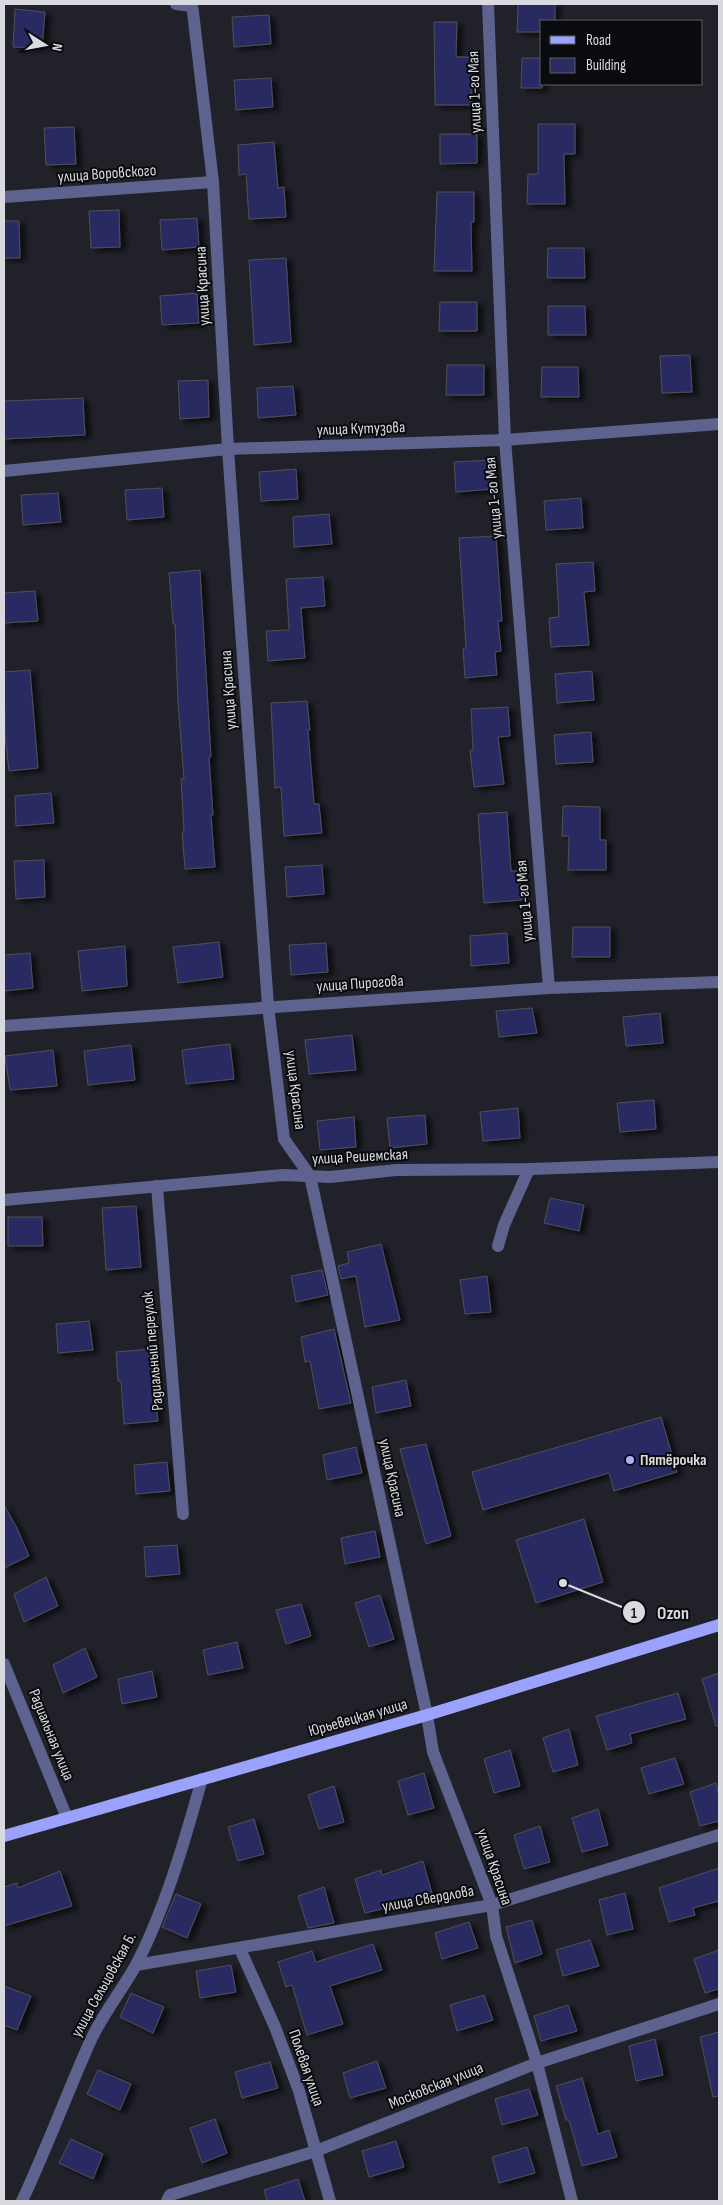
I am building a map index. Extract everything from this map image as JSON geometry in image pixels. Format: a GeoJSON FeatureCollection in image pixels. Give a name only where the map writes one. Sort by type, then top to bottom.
{"type":"FeatureCollection","features":[{"type":"Feature","properties":{"kind":"main road","name":"Юрьевецкая улица"},"geometry":{"type":"LineString","coordinates":[[4,1836],[427,1714],[719,1625]]}},
{"type":"Feature","properties":{"kind":"street"},"geometry":{"type":"LineString","coordinates":[[176,4],[192,5]]}},
{"type":"Feature","properties":{"kind":"street","name":"улица 1-го Мая"},"geometry":{"type":"LineString","coordinates":[[488,4],[505,440],[549,988]]}},
{"type":"Feature","properties":{"kind":"street","name":"улица Красина"},"geometry":{"type":"LineString","coordinates":[[192,5],[213,182],[228,449],[268,1006],[284,1139],[310,1176],[427,1714],[433,1752],[492,1905],[496,1936],[537,2063],[572,2201]]}},
{"type":"Feature","properties":{"kind":"street","name":"улица Воровского"},"geometry":{"type":"LineString","coordinates":[[4,197],[213,182]]}},
{"type":"Feature","properties":{"kind":"street","name":"улица Кутузова"},"geometry":{"type":"LineString","coordinates":[[4,471],[228,449],[505,440],[719,424]]}},
{"type":"Feature","properties":{"kind":"street","name":"улица Пирогова"},"geometry":{"type":"LineString","coordinates":[[4,1026],[268,1006],[549,988],[719,982]]}},
{"type":"Feature","properties":{"kind":"street","name":"улица Решемская"},"geometry":{"type":"LineString","coordinates":[[4,1200],[283,1175],[330,1177],[396,1170],[529,1169],[719,1162]]}},
{"type":"Feature","properties":{"kind":"street"},"geometry":{"type":"LineString","coordinates":[[498,1246],[504,1225],[529,1169]]}},
{"type":"Feature","properties":{"kind":"street","name":"Радиальный переулок"},"geometry":{"type":"LineString","coordinates":[[156,1186],[183,1514]]}},
{"type":"Feature","properties":{"kind":"street","name":"Радиальная улица"},"geometry":{"type":"LineString","coordinates":[[4,1664],[67,1818]]}},
{"type":"Feature","properties":{"kind":"street","name":"улица Сельцовская Б."},"geometry":{"type":"LineString","coordinates":[[22,2201],[46,2150],[90,2042],[136,1965],[183,1848],[202,1779]]}},
{"type":"Feature","properties":{"kind":"street","name":"улица Свердлова"},"geometry":{"type":"LineString","coordinates":[[136,1965],[240,1949],[492,1905],[719,1835]]}},
{"type":"Feature","properties":{"kind":"street","name":"Полевая улица"},"geometry":{"type":"LineString","coordinates":[[240,1949],[275,2027],[296,2082],[330,2201]]}},
{"type":"Feature","properties":{"kind":"street","name":"Московская улица"},"geometry":{"type":"LineString","coordinates":[[167,2201],[170,2195],[316,2151],[537,2063],[719,2004]]}},
{"type":"Feature","properties":{"kind":"building"},"geometry":{"type":"Polygon","coordinates":[[[518,4],[555,4],[555,20],[540,20],[540,32],[517,32],[518,4]]]}},
{"type":"Feature","properties":{"kind":"building"},"geometry":{"type":"Polygon","coordinates":[[[15,9],[45,12],[42,48],[13,47],[15,9]]]}},
{"type":"Feature","properties":{"kind":"building"},"geometry":{"type":"Polygon","coordinates":[[[269,15],[271,44],[234,47],[232,17],[269,15]]]}},
{"type":"Feature","properties":{"kind":"building"},"geometry":{"type":"Polygon","coordinates":[[[434,22],[457,22],[456,57],[471,57],[472,105],[435,105],[434,22]]]}},
{"type":"Feature","properties":{"kind":"building"},"geometry":{"type":"Polygon","coordinates":[[[522,58],[540,58],[540,85],[542,85],[542,88],[521,88],[522,58]]]}},
{"type":"Feature","properties":{"kind":"building"},"geometry":{"type":"Polygon","coordinates":[[[271,78],[273,107],[236,110],[234,80],[271,78]]]}},
{"type":"Feature","properties":{"kind":"building"},"geometry":{"type":"Polygon","coordinates":[[[538,124],[575,124],[575,154],[564,154],[565,204],[527,204],[528,174],[538,174],[538,124]]]}},
{"type":"Feature","properties":{"kind":"building"},"geometry":{"type":"Polygon","coordinates":[[[74,127],[76,164],[46,165],[44,128],[74,127]]]}},
{"type":"Feature","properties":{"kind":"building"},"geometry":{"type":"Polygon","coordinates":[[[440,134],[477,134],[477,163],[440,164],[440,134]]]}},
{"type":"Feature","properties":{"kind":"building"},"geometry":{"type":"Polygon","coordinates":[[[274,142],[278,188],[284,187],[286,217],[249,219],[246,174],[239,175],[238,145],[274,142]]]}},
{"type":"Feature","properties":{"kind":"building"},"geometry":{"type":"Polygon","coordinates":[[[437,192],[474,192],[474,222],[471,222],[472,271],[434,271],[437,192]]]}},
{"type":"Feature","properties":{"kind":"building"},"geometry":{"type":"Polygon","coordinates":[[[119,210],[120,247],[91,248],[89,211],[119,210]]]}},
{"type":"Feature","properties":{"kind":"building"},"geometry":{"type":"Polygon","coordinates":[[[197,218],[199,247],[162,250],[160,220],[197,218]]]}},
{"type":"Feature","properties":{"kind":"building"},"geometry":{"type":"Polygon","coordinates":[[[4,221],[19,221],[20,258],[4,258],[4,221]]]}},
{"type":"Feature","properties":{"kind":"building"},"geometry":{"type":"Polygon","coordinates":[[[548,248],[584,248],[585,278],[547,278],[548,248]]]}},
{"type":"Feature","properties":{"kind":"building"},"geometry":{"type":"Polygon","coordinates":[[[286,258],[291,342],[254,345],[249,260],[286,258]]]}},
{"type":"Feature","properties":{"kind":"building"},"geometry":{"type":"Polygon","coordinates":[[[197,293],[199,323],[162,325],[160,296],[197,293]]]}},
{"type":"Feature","properties":{"kind":"building"},"geometry":{"type":"Polygon","coordinates":[[[440,302],[477,302],[477,331],[439,331],[440,302]]]}},
{"type":"Feature","properties":{"kind":"building"},"geometry":{"type":"Polygon","coordinates":[[[548,306],[585,306],[586,335],[548,335],[548,306]]]}},
{"type":"Feature","properties":{"kind":"building"},"geometry":{"type":"Polygon","coordinates":[[[690,355],[692,392],[662,393],[660,356],[690,355]]]}},
{"type":"Feature","properties":{"kind":"building"},"geometry":{"type":"Polygon","coordinates":[[[447,365],[484,365],[484,395],[446,395],[447,365]]]}},
{"type":"Feature","properties":{"kind":"building"},"geometry":{"type":"Polygon","coordinates":[[[542,367],[578,367],[579,397],[541,397],[542,367]]]}},
{"type":"Feature","properties":{"kind":"building"},"geometry":{"type":"Polygon","coordinates":[[[208,380],[209,417],[180,419],[178,381],[208,380]]]}},
{"type":"Feature","properties":{"kind":"building"},"geometry":{"type":"Polygon","coordinates":[[[293,386],[296,415],[258,418],[257,388],[293,386]]]}},
{"type":"Feature","properties":{"kind":"building"},"geometry":{"type":"Polygon","coordinates":[[[83,398],[85,435],[4,439],[4,401],[83,398]]]}},
{"type":"Feature","properties":{"kind":"building"},"geometry":{"type":"Polygon","coordinates":[[[491,460],[493,489],[456,492],[454,462],[491,460]]]}},
{"type":"Feature","properties":{"kind":"building"},"geometry":{"type":"Polygon","coordinates":[[[296,469],[298,499],[261,501],[259,472],[296,469]]]}},
{"type":"Feature","properties":{"kind":"building"},"geometry":{"type":"Polygon","coordinates":[[[162,488],[164,517],[127,520],[125,490],[162,488]]]}},
{"type":"Feature","properties":{"kind":"building"},"geometry":{"type":"Polygon","coordinates":[[[58,493],[61,522],[23,525],[21,495],[58,493]]]}},
{"type":"Feature","properties":{"kind":"building"},"geometry":{"type":"Polygon","coordinates":[[[581,498],[583,528],[546,530],[544,501],[581,498]]]}},
{"type":"Feature","properties":{"kind":"building"},"geometry":{"type":"Polygon","coordinates":[[[329,514],[332,544],[294,547],[293,517],[329,514]]]}},
{"type":"Feature","properties":{"kind":"building"},"geometry":{"type":"Polygon","coordinates":[[[496,536],[502,621],[498,621],[501,651],[495,652],[497,675],[465,678],[463,648],[466,648],[459,538],[496,536]]]}},
{"type":"Feature","properties":{"kind":"building"},"geometry":{"type":"Polygon","coordinates":[[[593,562],[595,591],[584,592],[589,645],[551,647],[549,618],[559,617],[556,564],[593,562]]]}},
{"type":"Feature","properties":{"kind":"building"},"geometry":{"type":"Polygon","coordinates":[[[200,570],[211,757],[209,757],[213,815],[211,815],[215,867],[185,869],[181,779],[184,779],[178,703],[175,624],[173,624],[169,573],[200,570]]]}},
{"type":"Feature","properties":{"kind":"building"},"geometry":{"type":"Polygon","coordinates":[[[323,577],[325,606],[301,608],[305,658],[268,661],[266,631],[289,630],[286,579],[323,577]]]}},
{"type":"Feature","properties":{"kind":"building"},"geometry":{"type":"Polygon","coordinates":[[[35,591],[38,621],[4,623],[4,593],[35,591]]]}},
{"type":"Feature","properties":{"kind":"building"},"geometry":{"type":"Polygon","coordinates":[[[30,670],[38,768],[9,771],[5,734],[4,672],[30,670]]]}},
{"type":"Feature","properties":{"kind":"building"},"geometry":{"type":"Polygon","coordinates":[[[592,671],[594,700],[557,703],[555,674],[592,671]]]}},
{"type":"Feature","properties":{"kind":"building"},"geometry":{"type":"Polygon","coordinates":[[[307,701],[314,804],[319,804],[322,833],[284,836],[281,787],[275,788],[271,703],[307,701]]]}},
{"type":"Feature","properties":{"kind":"building"},"geometry":{"type":"Polygon","coordinates":[[[508,707],[510,736],[498,737],[504,784],[474,787],[470,750],[473,750],[471,709],[508,707]]]}},
{"type":"Feature","properties":{"kind":"building"},"geometry":{"type":"Polygon","coordinates":[[[591,732],[593,762],[556,764],[554,735],[591,732]]]}},
{"type":"Feature","properties":{"kind":"building"},"geometry":{"type":"Polygon","coordinates":[[[51,793],[54,823],[16,826],[15,796],[51,793]]]}},
{"type":"Feature","properties":{"kind":"building"},"geometry":{"type":"Polygon","coordinates":[[[563,806],[600,807],[600,840],[606,840],[606,870],[568,870],[569,836],[562,836],[563,806]]]}},
{"type":"Feature","properties":{"kind":"building"},"geometry":{"type":"Polygon","coordinates":[[[507,812],[511,871],[519,871],[522,900],[484,903],[478,814],[507,812]]]}},
{"type":"Feature","properties":{"kind":"building"},"geometry":{"type":"Polygon","coordinates":[[[44,860],[45,897],[16,899],[14,861],[44,860]]]}},
{"type":"Feature","properties":{"kind":"building"},"geometry":{"type":"Polygon","coordinates":[[[322,865],[324,894],[287,897],[285,867],[322,865]]]}},
{"type":"Feature","properties":{"kind":"building"},"geometry":{"type":"Polygon","coordinates":[[[573,927],[610,927],[610,957],[572,957],[573,927]]]}},
{"type":"Feature","properties":{"kind":"building"},"geometry":{"type":"Polygon","coordinates":[[[507,933],[509,963],[471,966],[470,936],[507,933]]]}},
{"type":"Feature","properties":{"kind":"building"},"geometry":{"type":"Polygon","coordinates":[[[219,942],[223,977],[178,983],[173,947],[219,942]]]}},
{"type":"Feature","properties":{"kind":"building"},"geometry":{"type":"Polygon","coordinates":[[[326,943],[328,972],[291,975],[289,945],[326,943]]]}},
{"type":"Feature","properties":{"kind":"building"},"geometry":{"type":"Polygon","coordinates":[[[125,946],[127,986],[82,991],[78,951],[125,946]]]}},
{"type":"Feature","properties":{"kind":"building"},"geometry":{"type":"Polygon","coordinates":[[[30,953],[33,988],[4,991],[4,955],[30,953]]]}},
{"type":"Feature","properties":{"kind":"building"},"geometry":{"type":"Polygon","coordinates":[[[532,1008],[537,1033],[499,1037],[496,1011],[532,1008]]]}},
{"type":"Feature","properties":{"kind":"building"},"geometry":{"type":"Polygon","coordinates":[[[660,1013],[663,1043],[626,1046],[623,1017],[660,1013]]]}},
{"type":"Feature","properties":{"kind":"building"},"geometry":{"type":"Polygon","coordinates":[[[352,1035],[356,1070],[309,1074],[305,1040],[352,1035]]]}},
{"type":"Feature","properties":{"kind":"building"},"geometry":{"type":"Polygon","coordinates":[[[230,1044],[234,1079],[186,1084],[182,1050],[230,1044]]]}},
{"type":"Feature","properties":{"kind":"building"},"geometry":{"type":"Polygon","coordinates":[[[131,1045],[135,1080],[88,1085],[84,1051],[131,1045]]]}},
{"type":"Feature","properties":{"kind":"building"},"geometry":{"type":"Polygon","coordinates":[[[53,1050],[57,1086],[10,1090],[5,1056],[53,1050]]]}},
{"type":"Feature","properties":{"kind":"building"},"geometry":{"type":"Polygon","coordinates":[[[654,1100],[656,1129],[620,1132],[617,1103],[654,1100]]]}},
{"type":"Feature","properties":{"kind":"building"},"geometry":{"type":"Polygon","coordinates":[[[518,1108],[520,1138],[483,1141],[480,1112],[518,1108]]]}},
{"type":"Feature","properties":{"kind":"building"},"geometry":{"type":"Polygon","coordinates":[[[425,1115],[427,1144],[390,1148],[387,1118],[425,1115]]]}},
{"type":"Feature","properties":{"kind":"building"},"geometry":{"type":"Polygon","coordinates":[[[354,1117],[356,1147],[320,1150],[317,1121],[354,1117]]]}},
{"type":"Feature","properties":{"kind":"building"},"geometry":{"type":"Polygon","coordinates":[[[550,1198],[584,1205],[579,1231],[544,1223],[550,1198]]]}},
{"type":"Feature","properties":{"kind":"building"},"geometry":{"type":"Polygon","coordinates":[[[136,1206],[141,1267],[106,1270],[102,1208],[136,1206]]]}},
{"type":"Feature","properties":{"kind":"building"},"geometry":{"type":"Polygon","coordinates":[[[8,1217],[42,1217],[43,1246],[8,1246],[8,1217]]]}},
{"type":"Feature","properties":{"kind":"building"},"geometry":{"type":"Polygon","coordinates":[[[381,1244],[400,1320],[365,1327],[356,1276],[341,1279],[338,1266],[349,1263],[347,1252],[381,1244]]]}},
{"type":"Feature","properties":{"kind":"building"},"geometry":{"type":"Polygon","coordinates":[[[322,1270],[328,1295],[296,1302],[291,1276],[322,1270]]]}},
{"type":"Feature","properties":{"kind":"building"},"geometry":{"type":"Polygon","coordinates":[[[487,1276],[491,1312],[465,1314],[460,1280],[487,1276]]]}},
{"type":"Feature","properties":{"kind":"building"},"geometry":{"type":"Polygon","coordinates":[[[89,1321],[93,1350],[58,1353],[56,1324],[89,1321]]]}},
{"type":"Feature","properties":{"kind":"building"},"geometry":{"type":"Polygon","coordinates":[[[334,1329],[351,1403],[319,1409],[310,1361],[305,1362],[301,1337],[334,1329]]]}},
{"type":"Feature","properties":{"kind":"building"},"geometry":{"type":"Polygon","coordinates":[[[149,1349],[158,1421],[124,1424],[121,1381],[118,1381],[116,1352],[149,1349]]]}},
{"type":"Feature","properties":{"kind":"building"},"geometry":{"type":"Polygon","coordinates":[[[406,1380],[411,1406],[376,1413],[372,1387],[406,1380]]]}},
{"type":"Feature","properties":{"kind":"building"},"geometry":{"type":"Polygon","coordinates":[[[661,1417],[677,1472],[614,1491],[609,1473],[483,1510],[472,1472],[661,1417]]]}},
{"type":"Feature","properties":{"kind":"building"},"geometry":{"type":"Polygon","coordinates":[[[426,1444],[451,1536],[426,1544],[400,1449],[426,1444]]]}},
{"type":"Feature","properties":{"kind":"building"},"geometry":{"type":"Polygon","coordinates":[[[356,1447],[362,1473],[327,1480],[323,1455],[356,1447]]]}},
{"type":"Feature","properties":{"kind":"building"},"geometry":{"type":"Polygon","coordinates":[[[167,1462],[170,1491],[136,1494],[134,1465],[167,1462]]]}},
{"type":"Feature","properties":{"kind":"building"},"geometry":{"type":"Polygon","coordinates":[[[4,1505],[17,1528],[29,1556],[4,1568],[4,1505]]]}},
{"type":"Feature","properties":{"kind":"building"},"geometry":{"type":"Polygon","coordinates":[[[584,1519],[603,1582],[536,1603],[516,1540],[584,1519]]]}},
{"type":"Feature","properties":{"kind":"building"},"geometry":{"type":"Polygon","coordinates":[[[375,1531],[380,1557],[345,1564],[341,1538],[375,1531]]]}},
{"type":"Feature","properties":{"kind":"building"},"geometry":{"type":"Polygon","coordinates":[[[177,1545],[180,1574],[146,1577],[144,1547],[177,1545]]]}},
{"type":"Feature","properties":{"kind":"building"},"geometry":{"type":"Polygon","coordinates":[[[46,1577],[58,1606],[24,1622],[14,1594],[46,1577]]]}},
{"type":"Feature","properties":{"kind":"building"},"geometry":{"type":"Polygon","coordinates":[[[380,1595],[394,1639],[369,1647],[355,1603],[380,1595]]]}},
{"type":"Feature","properties":{"kind":"building"},"geometry":{"type":"Polygon","coordinates":[[[301,1604],[311,1636],[286,1644],[276,1610],[301,1604]]]}},
{"type":"Feature","properties":{"kind":"building"},"geometry":{"type":"Polygon","coordinates":[[[237,1642],[243,1668],[208,1675],[203,1650],[237,1642]]]}},
{"type":"Feature","properties":{"kind":"building"},"geometry":{"type":"Polygon","coordinates":[[[85,1648],[97,1677],[63,1693],[53,1665],[85,1648]]]}},
{"type":"Feature","properties":{"kind":"building"},"geometry":{"type":"Polygon","coordinates":[[[152,1671],[157,1697],[122,1704],[118,1679],[152,1671]]]}},
{"type":"Feature","properties":{"kind":"building"},"geometry":{"type":"Polygon","coordinates":[[[719,1673],[719,1726],[716,1726],[702,1679],[719,1673]]]}},
{"type":"Feature","properties":{"kind":"building"},"geometry":{"type":"Polygon","coordinates":[[[678,1693],[686,1719],[630,1734],[632,1743],[607,1750],[596,1716],[678,1693]]]}},
{"type":"Feature","properties":{"kind":"building"},"geometry":{"type":"Polygon","coordinates":[[[569,1729],[578,1765],[553,1772],[543,1738],[569,1729]]]}},
{"type":"Feature","properties":{"kind":"building"},"geometry":{"type":"Polygon","coordinates":[[[510,1750],[520,1786],[494,1793],[484,1759],[510,1750]]]}},
{"type":"Feature","properties":{"kind":"building"},"geometry":{"type":"Polygon","coordinates":[[[675,1758],[684,1784],[649,1794],[641,1768],[675,1758]]]}},
{"type":"Feature","properties":{"kind":"building"},"geometry":{"type":"Polygon","coordinates":[[[424,1773],[434,1808],[408,1815],[398,1781],[424,1773]]]}},
{"type":"Feature","properties":{"kind":"building"},"geometry":{"type":"Polygon","coordinates":[[[716,1783],[719,1795],[719,1821],[700,1826],[690,1792],[716,1783]]]}},
{"type":"Feature","properties":{"kind":"building"},"geometry":{"type":"Polygon","coordinates":[[[334,1786],[344,1822],[319,1829],[308,1795],[334,1786]]]}},
{"type":"Feature","properties":{"kind":"building"},"geometry":{"type":"Polygon","coordinates":[[[598,1809],[608,1845],[582,1852],[572,1818],[598,1809]]]}},
{"type":"Feature","properties":{"kind":"building"},"geometry":{"type":"Polygon","coordinates":[[[254,1819],[264,1854],[238,1861],[228,1827],[254,1819]]]}},
{"type":"Feature","properties":{"kind":"building"},"geometry":{"type":"Polygon","coordinates":[[[540,1826],[550,1862],[524,1869],[514,1835],[540,1826]]]}},
{"type":"Feature","properties":{"kind":"building"},"geometry":{"type":"Polygon","coordinates":[[[423,1861],[433,1897],[365,1913],[355,1879],[381,1870],[382,1875],[423,1861]]]}},
{"type":"Feature","properties":{"kind":"building"},"geometry":{"type":"Polygon","coordinates":[[[719,1868],[719,1901],[693,1908],[695,1915],[669,1922],[659,1888],[719,1868]]]}},
{"type":"Feature","properties":{"kind":"building"},"geometry":{"type":"Polygon","coordinates":[[[60,1871],[72,1906],[4,1926],[4,1887],[17,1883],[18,1888],[60,1871]]]}},
{"type":"Feature","properties":{"kind":"building"},"geometry":{"type":"Polygon","coordinates":[[[324,1887],[334,1923],[308,1928],[298,1896],[324,1887]]]}},
{"type":"Feature","properties":{"kind":"building"},"geometry":{"type":"Polygon","coordinates":[[[625,1893],[633,1929],[607,1935],[599,1900],[625,1893]]]}},
{"type":"Feature","properties":{"kind":"building"},"geometry":{"type":"Polygon","coordinates":[[[176,1894],[201,1904],[187,1938],[162,1927],[176,1894]]]}},
{"type":"Feature","properties":{"kind":"building"},"geometry":{"type":"Polygon","coordinates":[[[532,1920],[542,1954],[515,1963],[506,1927],[532,1920]]]}},
{"type":"Feature","properties":{"kind":"building"},"geometry":{"type":"Polygon","coordinates":[[[469,1922],[478,1948],[442,1959],[435,1933],[469,1922]]]}},
{"type":"Feature","properties":{"kind":"building"},"geometry":{"type":"Polygon","coordinates":[[[590,1940],[599,1966],[563,1976],[556,1950],[590,1940]]]}},
{"type":"Feature","properties":{"kind":"building"},"geometry":{"type":"Polygon","coordinates":[[[373,1944],[382,1970],[330,1986],[343,2024],[307,2035],[292,1985],[286,1987],[278,1962],[312,1951],[316,1962],[373,1944]]]}},
{"type":"Feature","properties":{"kind":"building"},"geometry":{"type":"Polygon","coordinates":[[[719,1950],[719,1989],[705,1993],[694,1959],[719,1950]]]}},
{"type":"Feature","properties":{"kind":"building"},"geometry":{"type":"Polygon","coordinates":[[[231,1965],[236,1992],[200,1998],[196,1971],[231,1965]]]}},
{"type":"Feature","properties":{"kind":"building"},"geometry":{"type":"Polygon","coordinates":[[[4,1986],[31,1996],[17,2030],[4,2025],[4,1986]]]}},
{"type":"Feature","properties":{"kind":"building"},"geometry":{"type":"Polygon","coordinates":[[[131,1993],[164,2007],[153,2033],[120,2017],[131,1993]]]}},
{"type":"Feature","properties":{"kind":"building"},"geometry":{"type":"Polygon","coordinates":[[[484,1995],[493,2020],[457,2031],[450,2005],[484,1995]]]}},
{"type":"Feature","properties":{"kind":"building"},"geometry":{"type":"Polygon","coordinates":[[[568,2005],[577,2031],[541,2041],[534,2016],[568,2005]]]}},
{"type":"Feature","properties":{"kind":"building"},"geometry":{"type":"Polygon","coordinates":[[[719,2032],[719,2096],[713,2097],[700,2037],[719,2032]]]}},
{"type":"Feature","properties":{"kind":"building"},"geometry":{"type":"Polygon","coordinates":[[[655,2039],[663,2075],[636,2081],[629,2046],[655,2039]]]}},
{"type":"Feature","properties":{"kind":"building"},"geometry":{"type":"Polygon","coordinates":[[[377,2061],[386,2088],[350,2098],[343,2073],[377,2061]]]}},
{"type":"Feature","properties":{"kind":"building"},"geometry":{"type":"Polygon","coordinates":[[[270,2062],[278,2088],[242,2098],[235,2072],[270,2062]]]}},
{"type":"Feature","properties":{"kind":"building"},"geometry":{"type":"Polygon","coordinates":[[[98,2070],[131,2084],[120,2110],[87,2094],[98,2070]]]}},
{"type":"Feature","properties":{"kind":"building"},"geometry":{"type":"Polygon","coordinates":[[[582,2078],[598,2134],[609,2130],[617,2157],[582,2166],[569,2120],[566,2120],[556,2086],[582,2078]]]}},
{"type":"Feature","properties":{"kind":"building"},"geometry":{"type":"Polygon","coordinates":[[[529,2089],[538,2115],[502,2125],[495,2099],[529,2089]]]}},
{"type":"Feature","properties":{"kind":"building"},"geometry":{"type":"Polygon","coordinates":[[[215,2119],[227,2153],[202,2163],[190,2128],[215,2119]]]}},
{"type":"Feature","properties":{"kind":"building"},"geometry":{"type":"Polygon","coordinates":[[[71,2139],[103,2154],[93,2179],[59,2163],[71,2139]]]}},
{"type":"Feature","properties":{"kind":"building"},"geometry":{"type":"Polygon","coordinates":[[[396,2141],[404,2167],[369,2177],[362,2151],[396,2141]]]}},
{"type":"Feature","properties":{"kind":"building"},"geometry":{"type":"Polygon","coordinates":[[[527,2147],[535,2173],[499,2183],[492,2157],[527,2147]]]}},
{"type":"Feature","properties":{"kind":"building"},"geometry":{"type":"Polygon","coordinates":[[[298,2179],[305,2201],[267,2201],[264,2190],[298,2179]]]}},
{"type":"Feature","properties":{"kind":"place","name":"Пятёрочка"},"geometry":{"type":"Point","coordinates":[630,1460]}},
{"type":"Feature","properties":{"kind":"place","name":"Ozon"},"geometry":{"type":"Point","coordinates":[563,1583]}}]}
